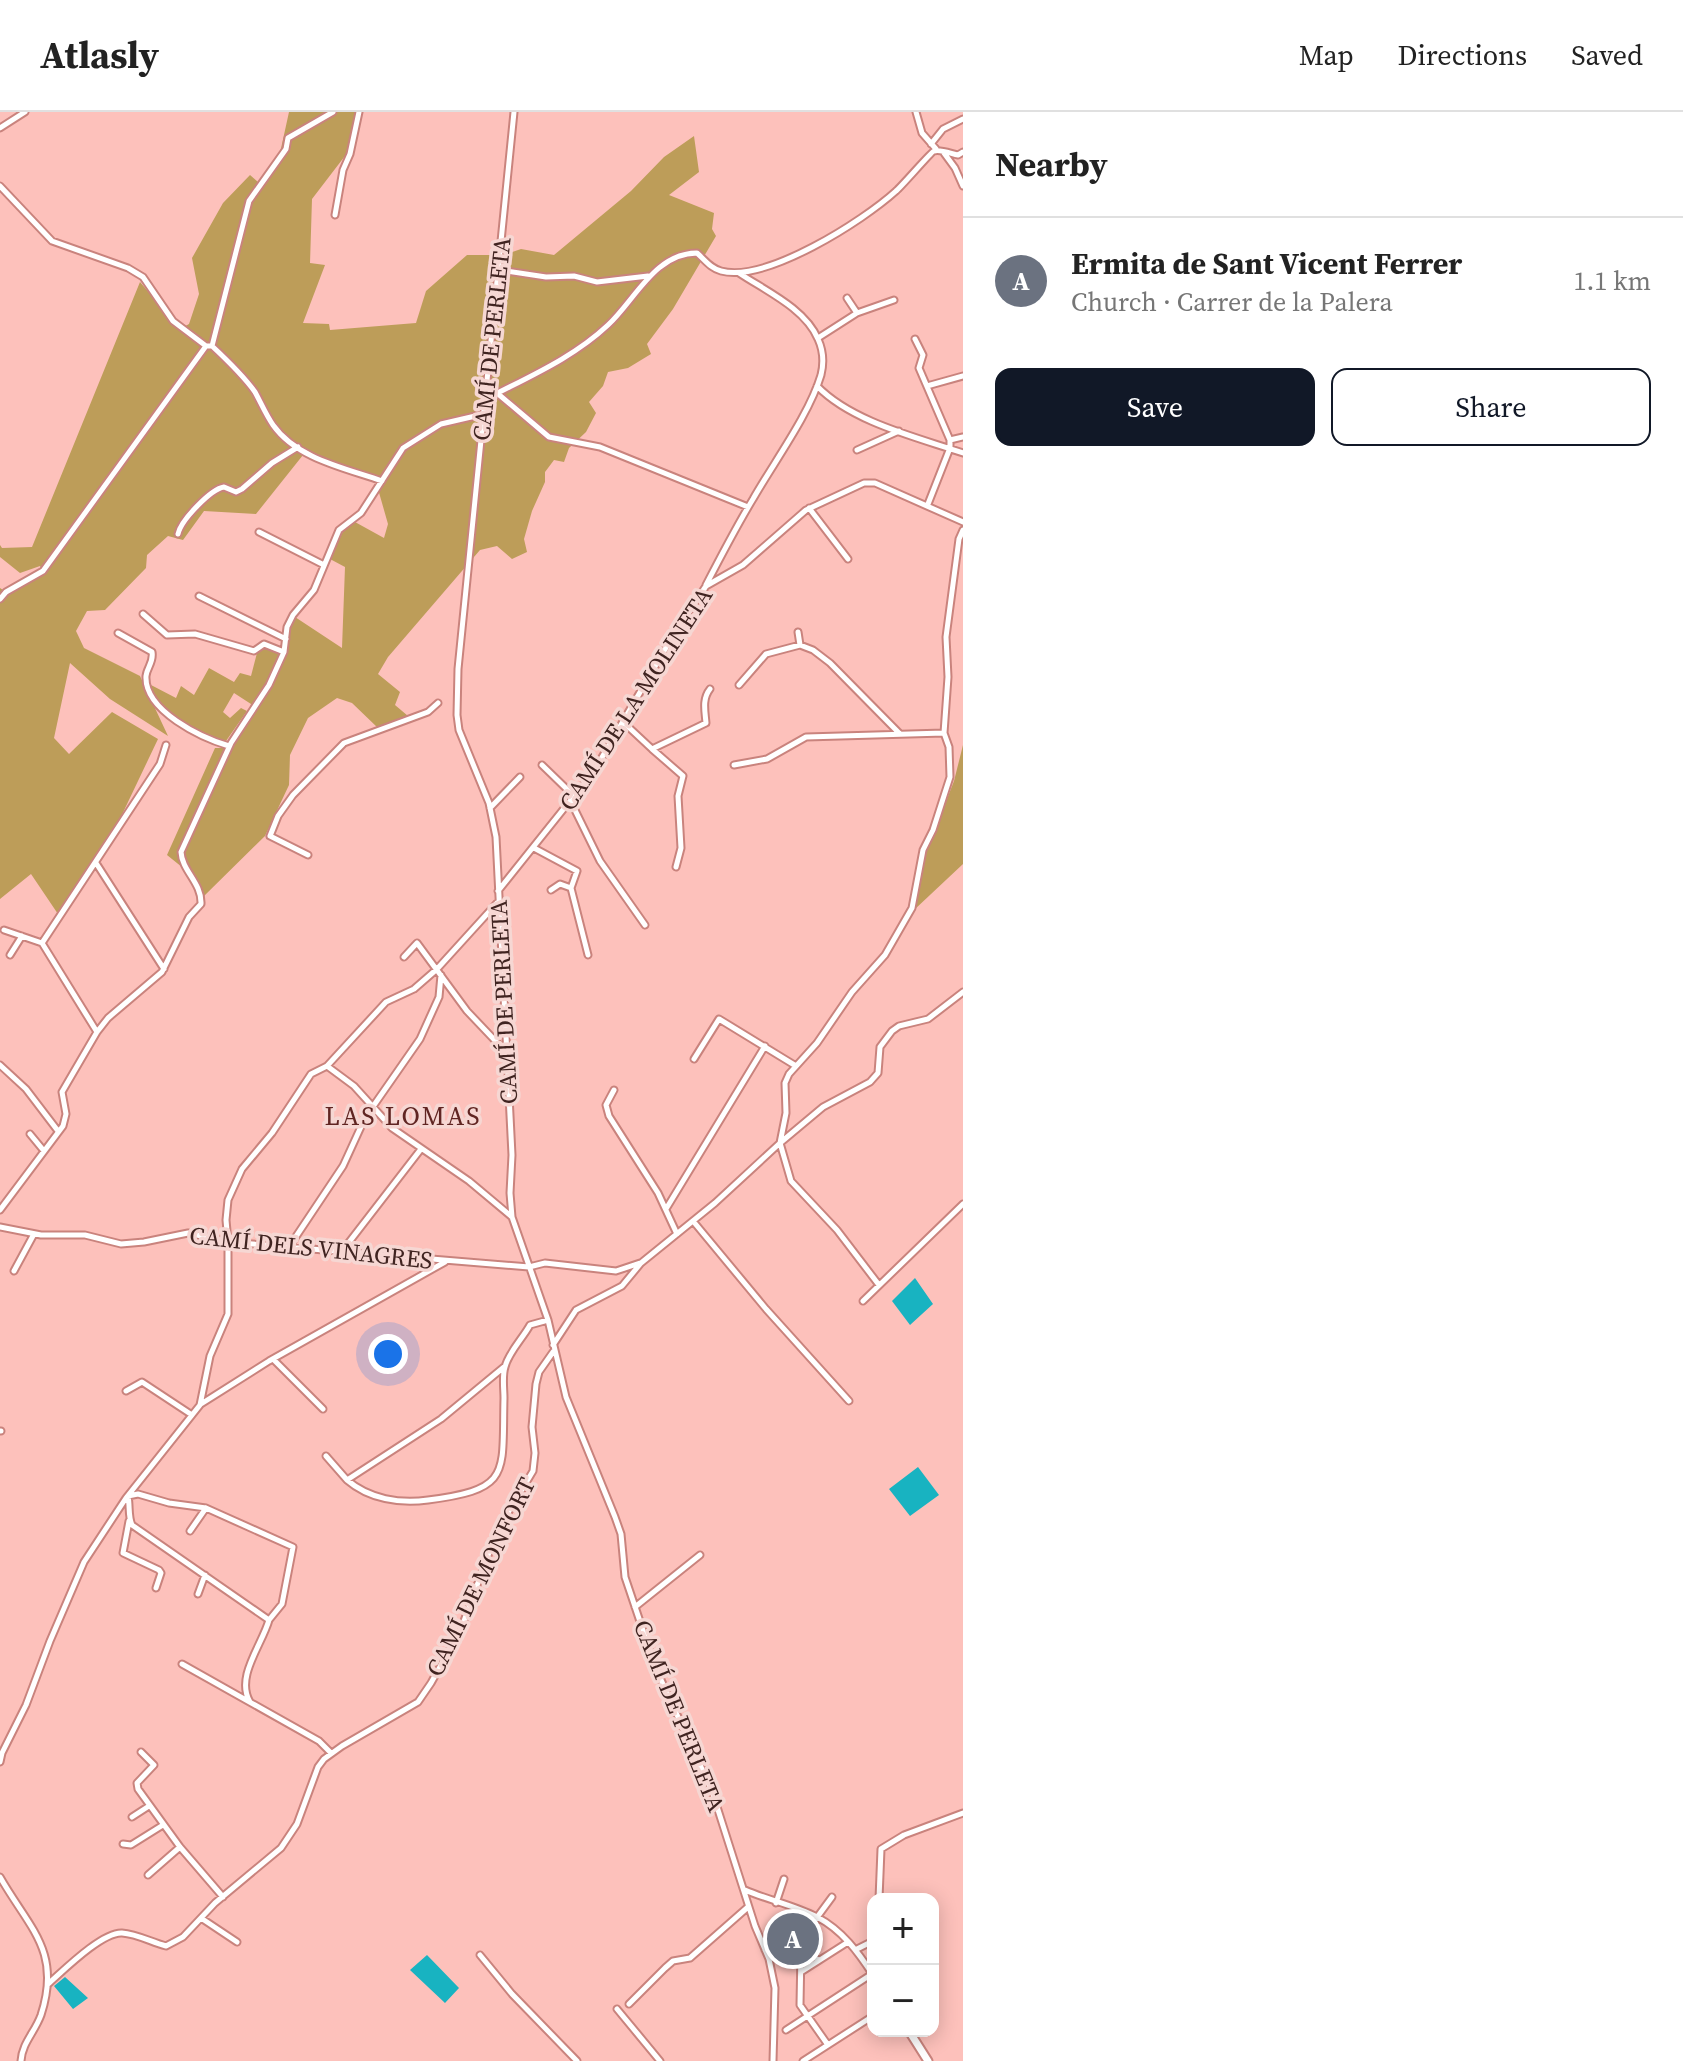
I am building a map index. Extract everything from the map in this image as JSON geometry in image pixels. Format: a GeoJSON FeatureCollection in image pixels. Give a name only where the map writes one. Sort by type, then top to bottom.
{"type":"FeatureCollection","features":[{"type":"Feature","properties":{"kind":"street"},"geometry":{"type":"LineString","coordinates":[[0,128],[25,112]]}},
{"type":"Feature","properties":{"kind":"street"},"geometry":{"type":"LineString","coordinates":[[0,599],[3,592],[43,571],[209,346],[249,201],[286,149],[288,138],[333,112]]}},
{"type":"Feature","properties":{"kind":"street"},"geometry":{"type":"LineString","coordinates":[[335,215],[343,170],[350,154],[359,112]]}},
{"type":"Feature","properties":{"kind":"street","name":"CAMÍ DE PERLETA"},"geometry":{"type":"LineString","coordinates":[[514,112],[458,669],[457,715],[464,746],[490,808],[496,837],[512,1155],[512,1217],[548,1320],[566,1397],[618,1526],[625,1577],[660,1681],[712,1791],[748,1907],[765,1950],[775,1988],[774,2061]]}},
{"type":"Feature","properties":{"kind":"street"},"geometry":{"type":"LineString","coordinates":[[916,112],[922,133],[955,168],[963,186]]}},
{"type":"Feature","properties":{"kind":"street"},"geometry":{"type":"LineString","coordinates":[[931,144],[943,129],[963,119]]}},
{"type":"Feature","properties":{"kind":"street"},"geometry":{"type":"LineString","coordinates":[[486,399],[554,364],[596,335],[631,301],[649,276],[667,263],[692,252],[721,271],[738,272],[774,266],[885,201],[916,172],[928,155],[940,151],[958,155],[963,152]]}},
{"type":"Feature","properties":{"kind":"street"},"geometry":{"type":"LineString","coordinates":[[0,186],[52,241],[128,268],[143,277],[173,321],[209,346],[252,388],[272,424],[298,447],[314,457],[382,481]]}},
{"type":"Feature","properties":{"kind":"street"},"geometry":{"type":"LineString","coordinates":[[500,270],[546,277],[574,276],[597,282],[649,276]]}},
{"type":"Feature","properties":{"kind":"street"},"geometry":{"type":"LineString","coordinates":[[706,586],[727,542],[794,431],[822,372],[823,352],[818,338],[801,317],[738,272]]}},
{"type":"Feature","properties":{"kind":"street"},"geometry":{"type":"LineString","coordinates":[[847,298],[857,313]]}},
{"type":"Feature","properties":{"kind":"street"},"geometry":{"type":"LineString","coordinates":[[818,338],[857,313],[894,300]]}},
{"type":"Feature","properties":{"kind":"street"},"geometry":{"type":"LineString","coordinates":[[915,339],[923,355],[919,368],[950,440],[950,448],[928,504]]}},
{"type":"Feature","properties":{"kind":"street"},"geometry":{"type":"LineString","coordinates":[[927,386],[963,376]]}},
{"type":"Feature","properties":{"kind":"street"},"geometry":{"type":"LineString","coordinates":[[817,386],[826,397],[843,407],[963,453]]}},
{"type":"Feature","properties":{"kind":"street"},"geometry":{"type":"LineString","coordinates":[[497,393],[549,437],[600,447],[748,507]]}},
{"type":"Feature","properties":{"kind":"street"},"geometry":{"type":"LineString","coordinates":[[0,1210],[65,1120],[62,1092],[97,1032],[108,1018],[158,977],[189,917],[201,904],[196,879],[183,862],[181,852],[229,746],[269,685],[284,652],[287,627],[314,590],[339,530],[361,513],[403,448],[441,424],[484,414]]}},
{"type":"Feature","properties":{"kind":"street"},"geometry":{"type":"LineString","coordinates":[[857,450],[899,431]]}},
{"type":"Feature","properties":{"kind":"street"},"geometry":{"type":"LineString","coordinates":[[950,440],[963,437]]}},
{"type":"Feature","properties":{"kind":"street"},"geometry":{"type":"LineString","coordinates":[[178,534],[181,524],[211,492],[224,487],[236,492],[242,489],[272,463],[298,447]]}},
{"type":"Feature","properties":{"kind":"street","name":"CAMÍ DE LA MOLINETA"},"geometry":{"type":"LineString","coordinates":[[498,892],[573,799],[706,586],[749,560],[809,508],[870,482],[928,504],[963,522]]}},
{"type":"Feature","properties":{"kind":"street"},"geometry":{"type":"LineString","coordinates":[[809,508],[848,559]]}},
{"type":"Feature","properties":{"kind":"street"},"geometry":{"type":"LineString","coordinates":[[879,1285],[837,1230],[791,1181],[780,1143],[786,1113],[785,1083],[852,992],[885,955],[912,908],[923,850],[933,830],[950,777],[949,747],[944,733],[948,677],[946,637],[959,539],[963,530]]}},
{"type":"Feature","properties":{"kind":"street"},"geometry":{"type":"LineString","coordinates":[[259,532],[324,565]]}},
{"type":"Feature","properties":{"kind":"street"},"geometry":{"type":"LineString","coordinates":[[199,596],[286,639]]}},
{"type":"Feature","properties":{"kind":"street"},"geometry":{"type":"LineString","coordinates":[[143,614],[167,635],[195,634],[254,651],[264,644],[284,652]]}},
{"type":"Feature","properties":{"kind":"street"},"geometry":{"type":"LineString","coordinates":[[798,632],[800,645]]}},
{"type":"Feature","properties":{"kind":"street"},"geometry":{"type":"LineString","coordinates":[[118,633],[152,652],[154,659],[146,677],[151,696],[158,705],[203,738],[229,746]]}},
{"type":"Feature","properties":{"kind":"street"},"geometry":{"type":"LineString","coordinates":[[739,685],[766,654],[800,645],[813,650],[830,663],[901,735]]}},
{"type":"Feature","properties":{"kind":"street"},"geometry":{"type":"LineString","coordinates":[[652,749],[706,723],[705,694],[710,689]]}},
{"type":"Feature","properties":{"kind":"street"},"geometry":{"type":"LineString","coordinates":[[308,855],[270,836],[278,816],[293,795],[344,743],[428,712],[438,703]]}},
{"type":"Feature","properties":{"kind":"street"},"geometry":{"type":"LineString","coordinates":[[623,722],[683,776],[678,796],[681,848],[676,867]]}},
{"type":"Feature","properties":{"kind":"street"},"geometry":{"type":"LineString","coordinates":[[734,765],[767,759],[806,737],[944,733]]}},
{"type":"Feature","properties":{"kind":"street"},"geometry":{"type":"LineString","coordinates":[[42,943],[160,764],[166,745]]}},
{"type":"Feature","properties":{"kind":"street"},"geometry":{"type":"LineString","coordinates":[[542,765],[573,799],[600,861],[645,925]]}},
{"type":"Feature","properties":{"kind":"street"},"geometry":{"type":"LineString","coordinates":[[490,808],[520,777]]}},
{"type":"Feature","properties":{"kind":"street"},"geometry":{"type":"LineString","coordinates":[[534,848],[577,871],[571,888],[588,955]]}},
{"type":"Feature","properties":{"kind":"street"},"geometry":{"type":"LineString","coordinates":[[96,863],[164,969]]}},
{"type":"Feature","properties":{"kind":"street"},"geometry":{"type":"LineString","coordinates":[[551,890],[560,884],[571,888]]}},
{"type":"Feature","properties":{"kind":"street"},"geometry":{"type":"LineString","coordinates":[[200,1405],[210,1356],[228,1314],[226,1220],[228,1200],[242,1169],[272,1133],[311,1074],[327,1066],[386,1002],[414,989],[439,972],[498,902]]}},
{"type":"Feature","properties":{"kind":"street"},"geometry":{"type":"LineString","coordinates":[[4,930],[42,943],[97,1032]]}},
{"type":"Feature","properties":{"kind":"street"},"geometry":{"type":"LineString","coordinates":[[10,955],[22,936]]}},
{"type":"Feature","properties":{"kind":"street"},"geometry":{"type":"LineString","coordinates":[[404,957],[417,943],[467,1011],[506,1052]]}},
{"type":"Feature","properties":{"kind":"street"},"geometry":{"type":"LineString","coordinates":[[289,1247],[343,1166],[372,1107],[420,1039],[439,997],[439,972]]}},
{"type":"Feature","properties":{"kind":"street","name":"CAMÍ DE MONFORT"},"geometry":{"type":"LineString","coordinates":[[48,1984],[96,1942],[109,1935],[129,1934],[166,1946],[183,1937],[223,1897],[281,1848],[302,1812],[318,1767],[331,1753],[418,1702],[442,1665],[469,1610],[497,1531],[533,1471],[535,1453],[532,1427],[539,1372],[576,1310],[622,1286],[641,1263],[823,1107],[870,1082],[878,1073],[881,1063],[880,1047],[892,1031],[899,1026],[928,1019],[963,992]]}},
{"type":"Feature","properties":{"kind":"street"},"geometry":{"type":"LineString","coordinates":[[694,1059],[719,1019],[796,1066]]}},
{"type":"Feature","properties":{"kind":"street"},"geometry":{"type":"LineString","coordinates":[[666,1209],[765,1046]]}},
{"type":"Feature","properties":{"kind":"street"},"geometry":{"type":"LineString","coordinates":[[0,1065],[26,1089],[58,1131]]}},
{"type":"Feature","properties":{"kind":"street"},"geometry":{"type":"LineString","coordinates":[[327,1066],[354,1086],[392,1128],[469,1181],[512,1217]]}},
{"type":"Feature","properties":{"kind":"street"},"geometry":{"type":"LineString","coordinates":[[614,1090],[606,1105],[609,1116],[666,1209],[677,1234]]}},
{"type":"Feature","properties":{"kind":"street"},"geometry":{"type":"LineString","coordinates":[[30,1134],[44,1151]]}},
{"type":"Feature","properties":{"kind":"street"},"geometry":{"type":"LineString","coordinates":[[342,1251],[421,1149]]}},
{"type":"Feature","properties":{"kind":"street"},"geometry":{"type":"LineString","coordinates":[[863,1301],[963,1204]]}},
{"type":"Feature","properties":{"kind":"street"},"geometry":{"type":"LineString","coordinates":[[693,1221],[766,1309],[849,1401]]}},
{"type":"Feature","properties":{"kind":"street","name":"CAMÍ DELS VINAGRES"},"geometry":{"type":"LineString","coordinates":[[0,1227],[34,1234],[85,1235],[121,1244],[188,1233],[228,1242],[529,1267],[545,1263],[616,1271],[641,1263]]}},
{"type":"Feature","properties":{"kind":"street"},"geometry":{"type":"LineString","coordinates":[[14,1271],[34,1234]]}},
{"type":"Feature","properties":{"kind":"street"},"geometry":{"type":"LineString","coordinates":[[0,1762],[84,1562],[128,1496],[200,1405],[272,1359],[446,1262]]}},
{"type":"Feature","properties":{"kind":"street"},"geometry":{"type":"LineString","coordinates":[[347,1480],[441,1419],[505,1366],[530,1325],[548,1320]]}},
{"type":"Feature","properties":{"kind":"street"},"geometry":{"type":"LineString","coordinates":[[272,1359],[323,1409]]}},
{"type":"Feature","properties":{"kind":"street"},"geometry":{"type":"LineString","coordinates":[[326,1456],[357,1489],[375,1496],[408,1503],[464,1496],[481,1490],[494,1478],[502,1463],[505,1366]]}},
{"type":"Feature","properties":{"kind":"street"},"geometry":{"type":"LineString","coordinates":[[126,1391],[142,1382],[192,1415]]}},
{"type":"Feature","properties":{"kind":"street"},"geometry":{"type":"LineString","coordinates":[[128,1496],[138,1494],[169,1503],[206,1508],[293,1547],[282,1604],[269,1620],[253,1657],[245,1686],[250,1702]]}},
{"type":"Feature","properties":{"kind":"street"},"geometry":{"type":"LineString","coordinates":[[128,1496],[131,1506],[123,1553],[159,1570],[161,1573],[156,1588]]}},
{"type":"Feature","properties":{"kind":"street"},"geometry":{"type":"LineString","coordinates":[[190,1531],[206,1508]]}},
{"type":"Feature","properties":{"kind":"street"},"geometry":{"type":"LineString","coordinates":[[129,1520],[269,1620]]}},
{"type":"Feature","properties":{"kind":"street"},"geometry":{"type":"LineString","coordinates":[[635,1607],[700,1555]]}},
{"type":"Feature","properties":{"kind":"street"},"geometry":{"type":"LineString","coordinates":[[198,1594],[205,1574]]}},
{"type":"Feature","properties":{"kind":"street"},"geometry":{"type":"LineString","coordinates":[[182,1664],[319,1741],[331,1753]]}},
{"type":"Feature","properties":{"kind":"street"},"geometry":{"type":"LineString","coordinates":[[141,1752],[154,1765],[137,1783],[149,1806],[223,1897]]}},
{"type":"Feature","properties":{"kind":"street"},"geometry":{"type":"LineString","coordinates":[[132,1817],[149,1806]]}},
{"type":"Feature","properties":{"kind":"street"},"geometry":{"type":"LineString","coordinates":[[879,1893],[881,1849],[904,1835],[963,1813]]}},
{"type":"Feature","properties":{"kind":"street"},"geometry":{"type":"LineString","coordinates":[[123,1844],[131,1845],[163,1825]]}},
{"type":"Feature","properties":{"kind":"street"},"geometry":{"type":"LineString","coordinates":[[148,1875],[180,1847]]}},
{"type":"Feature","properties":{"kind":"street"},"geometry":{"type":"LineString","coordinates":[[0,1877],[40,1941],[47,1965],[48,1984],[40,2018],[24,2046],[21,2061]]}},
{"type":"Feature","properties":{"kind":"street"},"geometry":{"type":"LineString","coordinates":[[776,1903],[784,1879]]}},
{"type":"Feature","properties":{"kind":"street"},"geometry":{"type":"LineString","coordinates":[[744,1890],[817,1917],[857,1949],[867,1966]]}},
{"type":"Feature","properties":{"kind":"street"},"geometry":{"type":"LineString","coordinates":[[828,2045],[800,2005],[800,1972],[804,1935],[832,1897]]}},
{"type":"Feature","properties":{"kind":"street"},"geometry":{"type":"LineString","coordinates":[[629,2004],[673,1961],[690,1958],[748,1907]]}},
{"type":"Feature","properties":{"kind":"street"},"geometry":{"type":"LineString","coordinates":[[201,1918],[237,1942]]}},
{"type":"Feature","properties":{"kind":"street"},"geometry":{"type":"LineString","coordinates":[[800,1972],[848,1942]]}},
{"type":"Feature","properties":{"kind":"street"},"geometry":{"type":"LineString","coordinates":[[765,1950],[783,1944],[819,1960]]}},
{"type":"Feature","properties":{"kind":"street"},"geometry":{"type":"LineString","coordinates":[[857,1949],[867,1944]]}},
{"type":"Feature","properties":{"kind":"street"},"geometry":{"type":"LineString","coordinates":[[480,1955],[512,1994],[577,2061]]}},
{"type":"Feature","properties":{"kind":"street"},"geometry":{"type":"LineString","coordinates":[[786,2030],[867,1978]]}},
{"type":"Feature","properties":{"kind":"street"},"geometry":{"type":"LineString","coordinates":[[617,2009],[660,2061]]}},
{"type":"Feature","properties":{"kind":"street"},"geometry":{"type":"LineString","coordinates":[[803,2061],[867,2020]]}},
{"type":"Feature","properties":{"kind":"street"},"geometry":{"type":"LineString","coordinates":[[913,2037],[928,2061]]}},
{"type":"Feature","properties":{"kind":"shaded area"},"geometry":{"type":"Polygon","coordinates":[[[289,112],[357,112],[348,152],[312,199],[310,263],[325,265],[303,323],[329,324],[330,330],[416,323],[426,291],[467,255],[504,255],[521,249],[554,255],[631,191],[664,157],[694,136],[699,172],[669,195],[714,213],[712,229],[716,236],[673,309],[647,344],[651,354],[628,368],[608,372],[603,386],[589,402],[596,413],[586,432],[569,448],[564,462],[554,460],[545,472],[545,482],[524,539],[527,552],[512,559],[497,546],[480,550],[388,657],[378,674],[400,692],[395,705],[408,716],[378,728],[352,703],[337,698],[308,718],[290,755],[289,785],[265,836],[202,898],[198,880],[167,855],[215,748],[229,748],[247,722],[251,704],[234,693],[223,712],[230,718],[241,708],[247,711],[226,741],[204,733],[171,714],[155,696],[151,685],[176,698],[181,686],[194,695],[209,668],[234,682],[240,673],[251,676],[257,653],[266,644],[285,652],[287,627],[295,617],[342,648],[345,567],[330,559],[345,527],[355,522],[384,538],[388,524],[378,489],[382,481],[314,457],[293,444],[303,455],[256,514],[204,511],[183,540],[168,536],[147,555],[146,568],[105,610],[87,611],[76,631],[84,648],[140,676],[168,736],[110,699],[70,663],[54,738],[69,754],[112,712],[158,739],[108,844],[60,917],[31,874],[0,899],[0,588],[6,592],[43,571],[40,566],[20,573],[0,557],[0,545],[2,548],[32,547],[140,282],[180,329],[189,324],[199,294],[192,258],[223,203],[250,175],[258,182],[280,153],[289,112]]]}},
{"type":"Feature","properties":{"kind":"shaded area"},"geometry":{"type":"Polygon","coordinates":[[[963,745],[963,864],[914,910],[921,866],[954,781],[963,745]]]}},
{"type":"Feature","properties":{"kind":"water"},"geometry":{"type":"Polygon","coordinates":[[[915,1278],[933,1304],[910,1325],[892,1301],[915,1278]]]}},
{"type":"Feature","properties":{"kind":"water"},"geometry":{"type":"Polygon","coordinates":[[[918,1467],[939,1495],[910,1516],[889,1489],[918,1467]]]}},
{"type":"Feature","properties":{"kind":"water"},"geometry":{"type":"Polygon","coordinates":[[[427,1955],[459,1988],[445,2003],[410,1970],[427,1955]]]}},
{"type":"Feature","properties":{"kind":"water"},"geometry":{"type":"Polygon","coordinates":[[[65,1977],[88,1998],[73,2009],[54,1986],[65,1977]]]}},
{"type":"Feature","properties":{"kind":"place","name":"Ermita de Sant Vicent Ferrer"},"geometry":{"type":"Point","coordinates":[793,1939]}},
{"type":"Feature","properties":{"kind":"district","name":"LAS LOMAS"},"geometry":{"type":"Point","coordinates":[403,1116]}}]}
